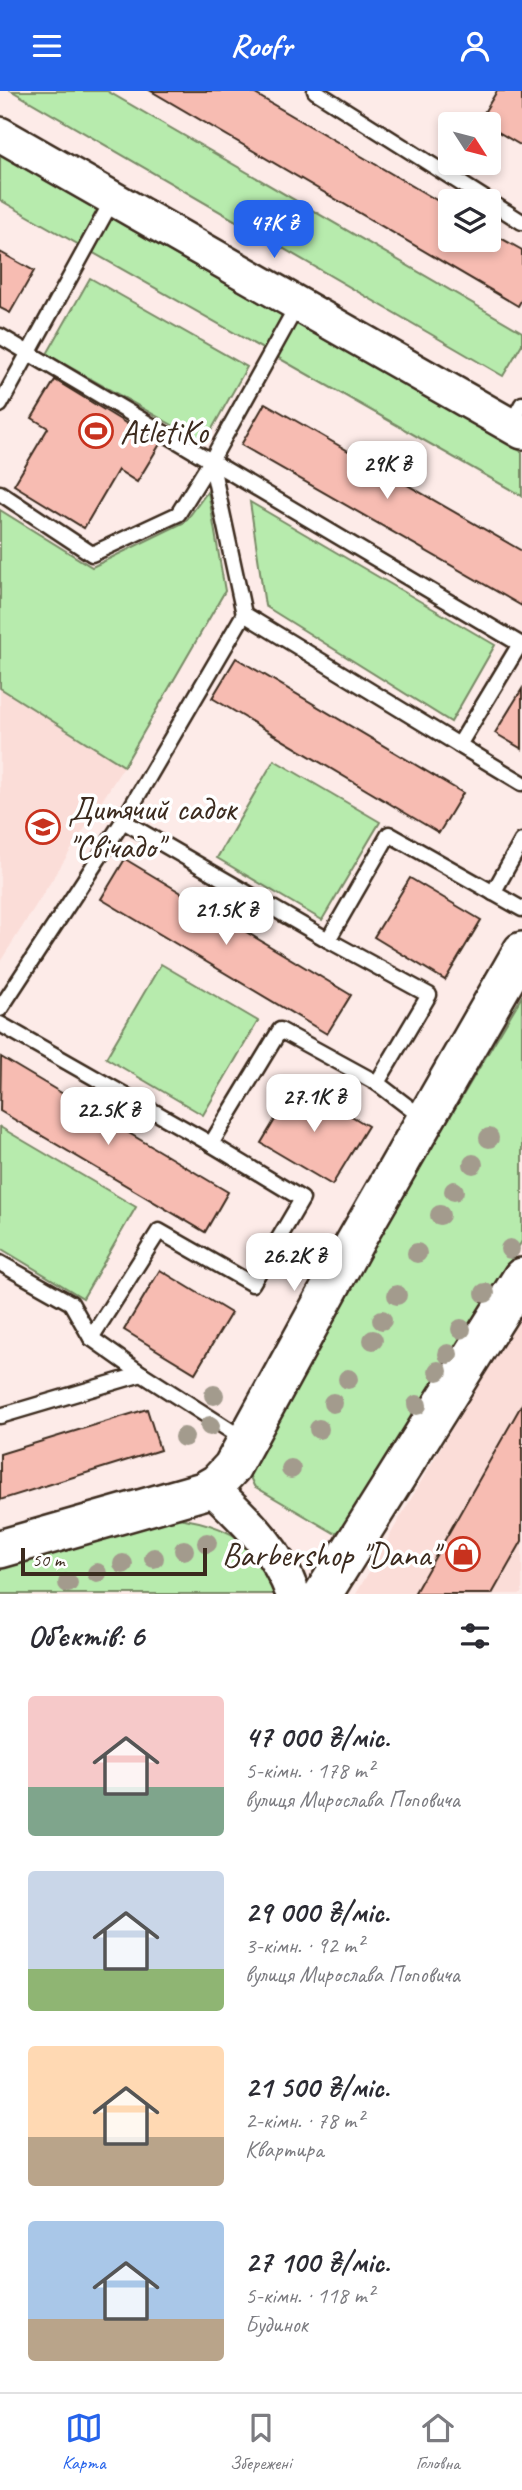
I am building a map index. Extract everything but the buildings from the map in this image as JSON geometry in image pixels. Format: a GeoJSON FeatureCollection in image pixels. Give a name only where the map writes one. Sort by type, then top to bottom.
{"type":"FeatureCollection","features":[{"type":"Feature","properties":{"kind":"main road"},"geometry":{"type":"LineString","coordinates":[[0,1549],[187,1497],[211,1487],[232,1467],[355,1242],[522,951]]}},
{"type":"Feature","properties":{"kind":"main road"},"geometry":{"type":"LineString","coordinates":[[323,1594],[522,1278]]}},
{"type":"Feature","properties":{"kind":"street"},"geometry":{"type":"LineString","coordinates":[[0,134],[298,304],[518,421]]}},
{"type":"Feature","properties":{"kind":"street"},"geometry":{"type":"LineString","coordinates":[[211,1487],[267,1544],[285,1573],[293,1594]]}},
{"type":"Feature","properties":{"kind":"lane"},"geometry":{"type":"LineString","coordinates":[[315,91],[522,222]]}},
{"type":"Feature","properties":{"kind":"lane"},"geometry":{"type":"LineString","coordinates":[[0,405],[113,199]]}},
{"type":"Feature","properties":{"kind":"lane"},"geometry":{"type":"LineString","coordinates":[[0,493],[92,554],[178,514],[211,461],[298,304]]}},
{"type":"Feature","properties":{"kind":"lane"},"geometry":{"type":"LineString","coordinates":[[0,336],[521,644],[459,745]]}},
{"type":"Feature","properties":{"kind":"lane"},"geometry":{"type":"LineString","coordinates":[[0,1009],[123,821],[244,614],[211,461]]}},
{"type":"Feature","properties":{"kind":"lane"},"geometry":{"type":"LineString","coordinates":[[244,614],[522,783]]}},
{"type":"Feature","properties":{"kind":"lane"},"geometry":{"type":"LineString","coordinates":[[123,821],[328,940],[429,995],[377,1083]]}},
{"type":"Feature","properties":{"kind":"lane"},"geometry":{"type":"LineString","coordinates":[[328,940],[389,834],[522,909]]}},
{"type":"Feature","properties":{"kind":"lane"},"geometry":{"type":"LineString","coordinates":[[493,893],[522,841]]}},
{"type":"Feature","properties":{"kind":"lane"},"geometry":{"type":"LineString","coordinates":[[0,1024],[302,1199],[252,1284],[159,1231],[91,1338]]}},
{"type":"Feature","properties":{"kind":"lane"},"geometry":{"type":"LineString","coordinates":[[211,1144],[280,1030],[377,1083],[425,1120]]}},
{"type":"Feature","properties":{"kind":"lane"},"geometry":{"type":"LineString","coordinates":[[0,1262],[71,1303],[91,1338],[247,1441]]}},
{"type":"Feature","properties":{"kind":"lane"},"geometry":{"type":"LineString","coordinates":[[0,1416],[142,1374]]}},
{"type":"Feature","properties":{"kind":"shaded area","name":"Дитячий садок \"Свічадо\""},"geometry":{"type":"Polygon","coordinates":[[[0,688],[124,766],[0,962],[0,688]]]}},
{"type":"Feature","properties":{"kind":"shaded area"},"geometry":{"type":"Polygon","coordinates":[[[522,1307],[522,1594],[356,1594],[522,1307]]]}},
{"type":"Feature","properties":{"kind":"green space"},"geometry":{"type":"Polygon","coordinates":[[[12,91],[107,91],[522,332],[522,344],[503,376],[12,91]]]}},
{"type":"Feature","properties":{"kind":"green space"},"geometry":{"type":"Polygon","coordinates":[[[0,155],[522,452],[522,496],[0,200],[0,155]]]}},
{"type":"Feature","properties":{"kind":"green space"},"geometry":{"type":"Polygon","coordinates":[[[90,278],[247,367],[204,443],[47,354],[90,278]]]}},
{"type":"Feature","properties":{"kind":"green space"},"geometry":{"type":"Polygon","coordinates":[[[208,491],[225,591],[124,766],[0,688],[0,510],[92,567],[185,522],[208,491]]]}},
{"type":"Feature","properties":{"kind":"green space"},"geometry":{"type":"Polygon","coordinates":[[[250,502],[495,645],[451,722],[265,606],[250,502]]]}},
{"type":"Feature","properties":{"kind":"green space"},"geometry":{"type":"Polygon","coordinates":[[[274,760],[380,822],[322,920],[217,858],[274,760]]]}},
{"type":"Feature","properties":{"kind":"green space"},"geometry":{"type":"Polygon","coordinates":[[[161,964],[258,1021],[203,1115],[106,1058],[161,964]]]}},
{"type":"Feature","properties":{"kind":"green space"},"geometry":{"type":"Polygon","coordinates":[[[522,996],[522,1241],[356,1525],[334,1533],[254,1486],[244,1463],[522,996]]]}},
{"type":"Feature","properties":{"kind":"green space"},"geometry":{"type":"Polygon","coordinates":[[[0,1127],[136,1207],[83,1298],[0,1248],[0,1127]]]}},
{"type":"Feature","properties":{"kind":"green space"},"geometry":{"type":"Polygon","coordinates":[[[171,1517],[219,1528],[240,1540],[261,1561],[281,1594],[0,1594],[0,1564],[171,1517]]]}},
{"type":"Feature","properties":{"kind":"place","name":"AtletiKo"},"geometry":{"type":"Point","coordinates":[96,431]}},
{"type":"Feature","properties":{"kind":"place","name":"Дитячий садок \"Свічадо\""},"geometry":{"type":"Point","coordinates":[43,827]}},
{"type":"Feature","properties":{"kind":"place","name":"Barbershop \"Dana\""},"geometry":{"type":"Point","coordinates":[463,1554]}}]}
